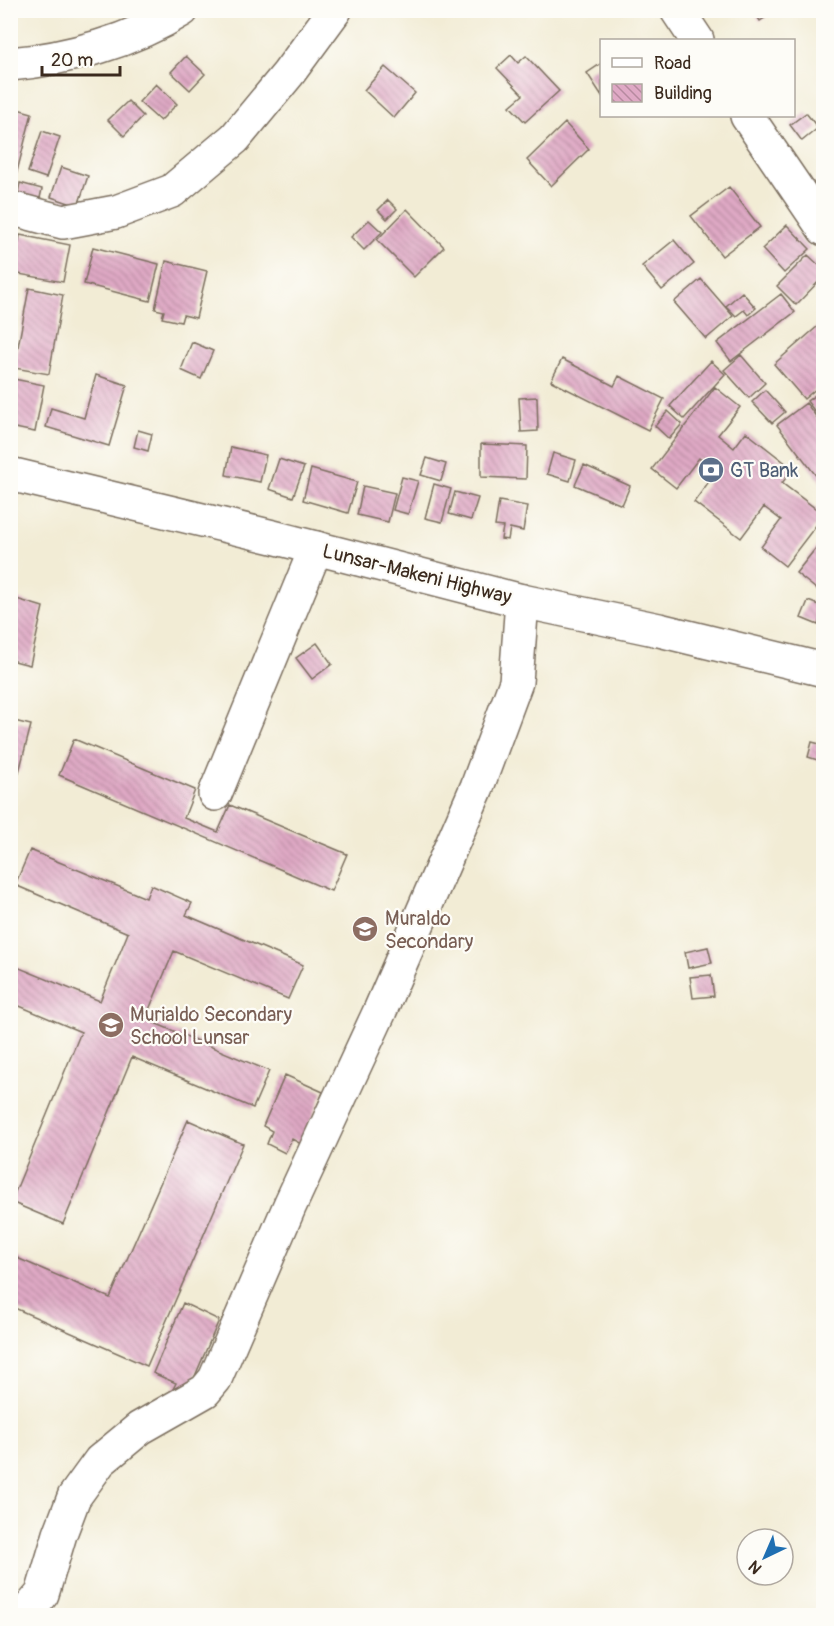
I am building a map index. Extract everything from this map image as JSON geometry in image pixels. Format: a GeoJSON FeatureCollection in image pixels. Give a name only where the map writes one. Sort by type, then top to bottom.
{"type":"FeatureCollection","features":[{"type":"Feature","properties":{"kind":"street"},"geometry":{"type":"LineString","coordinates":[[10,64],[40,61],[125,39],[163,22],[182,10]]}},
{"type":"Feature","properties":{"kind":"street"},"geometry":{"type":"LineString","coordinates":[[10,208],[63,222],[116,212],[172,191],[235,138],[288,74],[335,10]]}},
{"type":"Feature","properties":{"kind":"street"},"geometry":{"type":"LineString","coordinates":[[677,10],[696,39]]}},
{"type":"Feature","properties":{"kind":"street"},"geometry":{"type":"LineString","coordinates":[[748,117],[824,229]]}},
{"type":"Feature","properties":{"kind":"street","name":"Lunsar-Makeni Highway"},"geometry":{"type":"LineString","coordinates":[[10,474],[316,548],[522,601],[659,630],[824,670]]}},
{"type":"Feature","properties":{"kind":"street"},"geometry":{"type":"LineString","coordinates":[[215,794],[316,548]]}},
{"type":"Feature","properties":{"kind":"street"},"geometry":{"type":"LineString","coordinates":[[13,1616],[26,1613],[42,1594],[74,1497],[100,1461],[140,1428],[205,1391],[215,1379],[295,1194],[384,1002],[477,787],[516,682],[522,601]]}},
{"type":"Feature","properties":{"kind":"building"},"geometry":{"type":"Polygon","coordinates":[[[753,10],[777,10],[760,21],[753,10]]]}},
{"type":"Feature","properties":{"kind":"building"},"geometry":{"type":"Polygon","coordinates":[[[511,55],[518,63],[526,56],[559,91],[525,122],[510,106],[523,95],[497,68],[511,55]]]}},
{"type":"Feature","properties":{"kind":"building"},"geometry":{"type":"Polygon","coordinates":[[[186,56],[205,74],[190,90],[171,72],[186,56]]]}},
{"type":"Feature","properties":{"kind":"building"},"geometry":{"type":"Polygon","coordinates":[[[600,64],[600,93],[587,73],[600,64]]]}},
{"type":"Feature","properties":{"kind":"building"},"geometry":{"type":"Polygon","coordinates":[[[385,67],[415,93],[394,118],[364,90],[385,67]]]}},
{"type":"Feature","properties":{"kind":"building"},"geometry":{"type":"Polygon","coordinates":[[[156,84],[177,104],[160,121],[139,102],[156,84]]]}},
{"type":"Feature","properties":{"kind":"building"},"geometry":{"type":"Polygon","coordinates":[[[128,101],[143,116],[124,136],[108,120],[128,101]]]}},
{"type":"Feature","properties":{"kind":"building"},"geometry":{"type":"Polygon","coordinates":[[[10,107],[32,113],[13,187],[10,187],[10,107]]]}},
{"type":"Feature","properties":{"kind":"building"},"geometry":{"type":"Polygon","coordinates":[[[806,113],[818,128],[802,141],[790,125],[806,113]]]}},
{"type":"Feature","properties":{"kind":"building"},"geometry":{"type":"Polygon","coordinates":[[[565,123],[589,149],[551,186],[527,160],[565,123]]]}},
{"type":"Feature","properties":{"kind":"building"},"geometry":{"type":"Polygon","coordinates":[[[42,131],[60,137],[46,178],[28,172],[42,131]]]}},
{"type":"Feature","properties":{"kind":"building"},"geometry":{"type":"Polygon","coordinates":[[[61,167],[88,176],[78,206],[51,197],[61,167]]]}},
{"type":"Feature","properties":{"kind":"building"},"geometry":{"type":"Polygon","coordinates":[[[20,183],[42,189],[38,207],[16,202],[20,183]]]}},
{"type":"Feature","properties":{"kind":"building"},"geometry":{"type":"Polygon","coordinates":[[[729,187],[760,227],[722,256],[691,216],[729,187]]]}},
{"type":"Feature","properties":{"kind":"building"},"geometry":{"type":"Polygon","coordinates":[[[388,200],[397,209],[387,219],[378,210],[388,200]]]}},
{"type":"Feature","properties":{"kind":"building"},"geometry":{"type":"Polygon","coordinates":[[[407,209],[444,247],[414,277],[377,240],[407,209]]]}},
{"type":"Feature","properties":{"kind":"building"},"geometry":{"type":"Polygon","coordinates":[[[369,220],[382,232],[364,250],[351,237],[369,220]]]}},
{"type":"Feature","properties":{"kind":"building"},"geometry":{"type":"Polygon","coordinates":[[[787,225],[810,249],[784,273],[762,249],[787,225]]]}},
{"type":"Feature","properties":{"kind":"building"},"geometry":{"type":"Polygon","coordinates":[[[20,235],[70,245],[63,282],[13,273],[20,235]]]}},
{"type":"Feature","properties":{"kind":"building"},"geometry":{"type":"Polygon","coordinates":[[[674,240],[694,264],[662,290],[642,266],[674,240]]]}},
{"type":"Feature","properties":{"kind":"building"},"geometry":{"type":"Polygon","coordinates":[[[93,247],[159,264],[150,301],[84,284],[93,247]]]}},
{"type":"Feature","properties":{"kind":"building"},"geometry":{"type":"Polygon","coordinates":[[[808,255],[824,270],[824,276],[796,305],[777,286],[808,255]]]}},
{"type":"Feature","properties":{"kind":"building"},"geometry":{"type":"Polygon","coordinates":[[[166,261],[207,271],[196,318],[183,315],[181,322],[162,318],[164,311],[155,309],[166,261]]]}},
{"type":"Feature","properties":{"kind":"building"},"geometry":{"type":"Polygon","coordinates":[[[701,279],[733,316],[706,339],[674,302],[701,279]]]}},
{"type":"Feature","properties":{"kind":"building"},"geometry":{"type":"Polygon","coordinates":[[[29,288],[63,295],[49,374],[14,368],[29,288]]]}},
{"type":"Feature","properties":{"kind":"building"},"geometry":{"type":"Polygon","coordinates":[[[742,292],[756,308],[748,315],[744,310],[736,316],[726,306],[742,292]]]}},
{"type":"Feature","properties":{"kind":"building"},"geometry":{"type":"Polygon","coordinates":[[[781,294],[795,312],[731,361],[717,343],[781,294]]]}},
{"type":"Feature","properties":{"kind":"building"},"geometry":{"type":"Polygon","coordinates":[[[818,326],[824,332],[824,382],[804,399],[774,364],[818,326]]]}},
{"type":"Feature","properties":{"kind":"building"},"geometry":{"type":"Polygon","coordinates":[[[192,342],[213,351],[201,379],[181,370],[192,342]]]}},
{"type":"Feature","properties":{"kind":"building"},"geometry":{"type":"Polygon","coordinates":[[[741,355],[765,383],[749,398],[724,370],[741,355]]]}},
{"type":"Feature","properties":{"kind":"building"},"geometry":{"type":"Polygon","coordinates":[[[562,359],[614,386],[619,376],[664,399],[648,430],[551,381],[562,359]]]}},
{"type":"Feature","properties":{"kind":"building"},"geometry":{"type":"Polygon","coordinates":[[[711,361],[725,374],[684,419],[670,406],[711,361]]]}},
{"type":"Feature","properties":{"kind":"building"},"geometry":{"type":"Polygon","coordinates":[[[96,375],[127,385],[109,446],[46,427],[51,408],[84,418],[96,375]]]}},
{"type":"Feature","properties":{"kind":"building"},"geometry":{"type":"Polygon","coordinates":[[[14,379],[44,385],[35,432],[10,427],[10,396],[14,379]]]}},
{"type":"Feature","properties":{"kind":"building"},"geometry":{"type":"Polygon","coordinates":[[[715,387],[740,407],[718,435],[734,448],[746,432],[793,469],[782,483],[824,515],[785,566],[761,547],[781,520],[764,507],[741,538],[694,502],[716,472],[699,458],[676,488],[652,469],[715,387]]]}},
{"type":"Feature","properties":{"kind":"building"},"geometry":{"type":"Polygon","coordinates":[[[824,389],[824,412],[818,416],[807,401],[824,389]]]}},
{"type":"Feature","properties":{"kind":"building"},"geometry":{"type":"Polygon","coordinates":[[[765,390],[785,412],[772,423],[752,402],[765,390]]]}},
{"type":"Feature","properties":{"kind":"building"},"geometry":{"type":"Polygon","coordinates":[[[537,397],[538,431],[521,432],[519,398],[537,397]]]}},
{"type":"Feature","properties":{"kind":"building"},"geometry":{"type":"Polygon","coordinates":[[[806,403],[824,427],[824,486],[777,425],[806,403]]]}},
{"type":"Feature","properties":{"kind":"building"},"geometry":{"type":"Polygon","coordinates":[[[668,411],[682,424],[669,439],[655,426],[668,411]]]}},
{"type":"Feature","properties":{"kind":"building"},"geometry":{"type":"Polygon","coordinates":[[[138,430],[152,434],[148,451],[134,447],[138,430]]]}},
{"type":"Feature","properties":{"kind":"building"},"geometry":{"type":"Polygon","coordinates":[[[481,444],[527,446],[526,479],[481,477],[481,444]]]}},
{"type":"Feature","properties":{"kind":"building"},"geometry":{"type":"Polygon","coordinates":[[[231,447],[266,455],[260,482],[226,475],[231,447]]]}},
{"type":"Feature","properties":{"kind":"building"},"geometry":{"type":"Polygon","coordinates":[[[553,453],[576,460],[570,481],[547,474],[553,453]]]}},
{"type":"Feature","properties":{"kind":"building"},"geometry":{"type":"Polygon","coordinates":[[[427,458],[446,464],[441,481],[421,475],[427,458]]]}},
{"type":"Feature","properties":{"kind":"building"},"geometry":{"type":"Polygon","coordinates":[[[279,459],[304,467],[293,497],[269,489],[279,459]]]}},
{"type":"Feature","properties":{"kind":"building"},"geometry":{"type":"Polygon","coordinates":[[[584,465],[630,486],[622,505],[575,485],[584,465]]]}},
{"type":"Feature","properties":{"kind":"building"},"geometry":{"type":"Polygon","coordinates":[[[311,469],[357,482],[348,513],[303,500],[311,469]]]}},
{"type":"Feature","properties":{"kind":"building"},"geometry":{"type":"Polygon","coordinates":[[[402,477],[418,481],[408,514],[393,510],[402,477]]]}},
{"type":"Feature","properties":{"kind":"building"},"geometry":{"type":"Polygon","coordinates":[[[434,484],[451,489],[442,522],[425,518],[434,484]]]}},
{"type":"Feature","properties":{"kind":"building"},"geometry":{"type":"Polygon","coordinates":[[[363,486],[395,493],[388,522],[357,515],[363,486]]]}},
{"type":"Feature","properties":{"kind":"building"},"geometry":{"type":"Polygon","coordinates":[[[455,492],[478,498],[471,520],[449,514],[455,492]]]}},
{"type":"Feature","properties":{"kind":"building"},"geometry":{"type":"Polygon","coordinates":[[[499,501],[527,506],[523,531],[510,528],[508,540],[501,539],[503,527],[495,526],[499,501]]]}},
{"type":"Feature","properties":{"kind":"building"},"geometry":{"type":"Polygon","coordinates":[[[824,538],[824,588],[820,592],[796,573],[824,538]]]}},
{"type":"Feature","properties":{"kind":"building"},"geometry":{"type":"Polygon","coordinates":[[[10,597],[43,607],[30,665],[10,660],[10,597]]]}},
{"type":"Feature","properties":{"kind":"building"},"geometry":{"type":"Polygon","coordinates":[[[808,601],[824,607],[818,625],[801,618],[808,601]]]}},
{"type":"Feature","properties":{"kind":"building"},"geometry":{"type":"Polygon","coordinates":[[[317,643],[332,664],[312,679],[296,658],[317,643]]]}},
{"type":"Feature","properties":{"kind":"building"},"geometry":{"type":"Polygon","coordinates":[[[10,720],[31,725],[19,772],[10,770],[10,720]]]}},
{"type":"Feature","properties":{"kind":"building"},"geometry":{"type":"Polygon","coordinates":[[[74,739],[195,790],[184,818],[218,832],[230,805],[347,854],[331,891],[59,775],[74,739]]]}},
{"type":"Feature","properties":{"kind":"building"},"geometry":{"type":"Polygon","coordinates":[[[812,742],[824,745],[824,762],[808,757],[812,742]]]}},
{"type":"Feature","properties":{"kind":"building"},"geometry":{"type":"Polygon","coordinates":[[[30,850],[146,898],[151,885],[192,903],[186,915],[303,965],[288,999],[174,951],[145,1019],[269,1071],[253,1108],[132,1057],[63,1224],[11,1202],[81,1032],[10,1002],[10,964],[100,1001],[128,933],[15,885],[30,850]]]}},
{"type":"Feature","properties":{"kind":"building"},"geometry":{"type":"Polygon","coordinates":[[[708,947],[712,963],[688,968],[685,952],[708,947]]]}},
{"type":"Feature","properties":{"kind":"building"},"geometry":{"type":"Polygon","coordinates":[[[711,975],[714,996],[693,998],[690,977],[711,975]]]}},
{"type":"Feature","properties":{"kind":"building"},"geometry":{"type":"Polygon","coordinates":[[[285,1075],[323,1092],[301,1144],[292,1139],[285,1153],[267,1144],[272,1131],[263,1126],[285,1075]]]}},
{"type":"Feature","properties":{"kind":"building"},"geometry":{"type":"Polygon","coordinates":[[[188,1120],[243,1144],[147,1366],[10,1306],[10,1255],[110,1298],[188,1120]]]}},
{"type":"Feature","properties":{"kind":"building"},"geometry":{"type":"Polygon","coordinates":[[[183,1303],[219,1320],[186,1397],[172,1391],[176,1383],[153,1373],[183,1303]]]}},
{"type":"Feature","properties":{"kind":"place","name":"GT Bank"},"geometry":{"type":"Point","coordinates":[711,470]}},
{"type":"Feature","properties":{"kind":"place","name":"Muraldo Secondary"},"geometry":{"type":"Point","coordinates":[365,929]}},
{"type":"Feature","properties":{"kind":"place","name":"Murialdo Secondary School Lunsar"},"geometry":{"type":"Point","coordinates":[111,1025]}}]}
